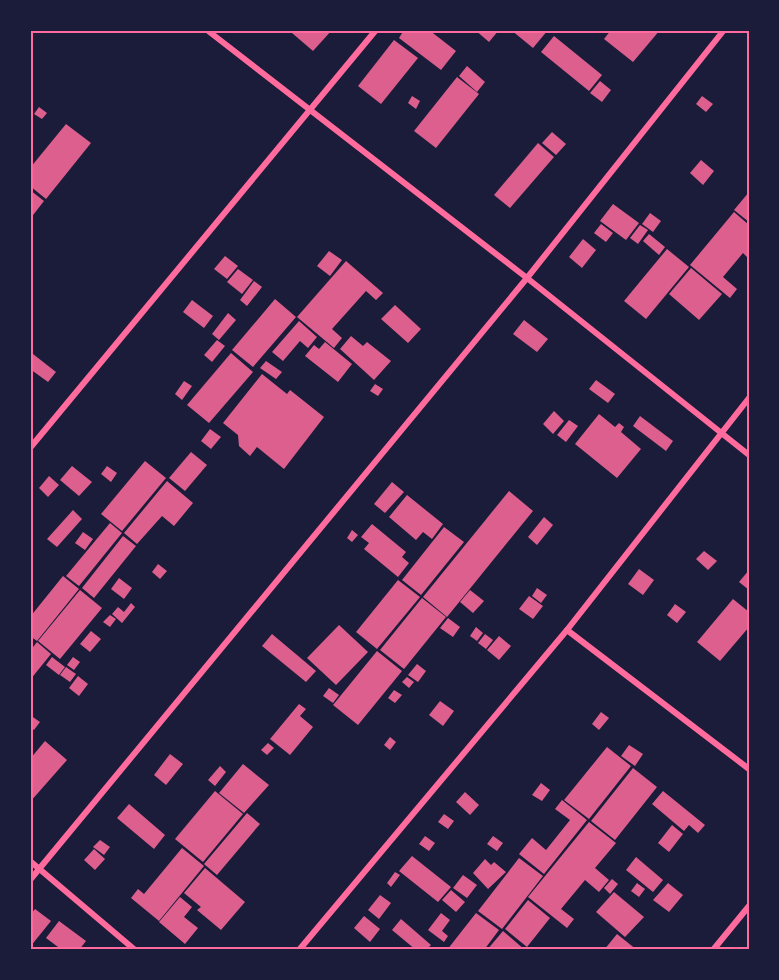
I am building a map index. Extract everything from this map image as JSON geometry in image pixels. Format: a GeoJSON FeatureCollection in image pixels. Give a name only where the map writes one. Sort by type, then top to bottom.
{"type":"FeatureCollection","features":[{"type":"Feature","properties":{"kind":"street"},"geometry":{"type":"LineString","coordinates":[[207,30],[527,278],[749,455]]}},
{"type":"Feature","properties":{"kind":"street"},"geometry":{"type":"LineString","coordinates":[[30,448],[376,30]]}},
{"type":"Feature","properties":{"kind":"street"},"geometry":{"type":"LineString","coordinates":[[30,880],[527,278],[724,30]]}},
{"type":"Feature","properties":{"kind":"street"},"geometry":{"type":"LineString","coordinates":[[299,950],[567,630],[749,398]]}},
{"type":"Feature","properties":{"kind":"street"},"geometry":{"type":"LineString","coordinates":[[567,630],[749,769]]}},
{"type":"Feature","properties":{"kind":"street"},"geometry":{"type":"LineString","coordinates":[[30,861],[135,950]]}},
{"type":"Feature","properties":{"kind":"street"},"geometry":{"type":"LineString","coordinates":[[713,950],[749,906]]}},
{"type":"Feature","properties":{"kind":"building"},"geometry":{"type":"Polygon","coordinates":[[[294,30],[332,30],[313,51],[292,33],[294,30]]]}},
{"type":"Feature","properties":{"kind":"building"},"geometry":{"type":"Polygon","coordinates":[[[404,30],[429,30],[456,51],[441,70],[399,38],[404,30]]]}},
{"type":"Feature","properties":{"kind":"building"},"geometry":{"type":"Polygon","coordinates":[[[475,30],[499,30],[489,42],[475,30]]]}},
{"type":"Feature","properties":{"kind":"building"},"geometry":{"type":"Polygon","coordinates":[[[511,30],[548,30],[533,48],[511,30]]]}},
{"type":"Feature","properties":{"kind":"building"},"geometry":{"type":"Polygon","coordinates":[[[611,30],[660,30],[633,62],[604,39],[611,30]]]}},
{"type":"Feature","properties":{"kind":"building"},"geometry":{"type":"Polygon","coordinates":[[[554,36],[602,75],[589,91],[541,52],[554,36]]]}},
{"type":"Feature","properties":{"kind":"building"},"geometry":{"type":"Polygon","coordinates":[[[394,40],[418,58],[381,104],[358,86],[394,40]]]}},
{"type":"Feature","properties":{"kind":"building"},"geometry":{"type":"Polygon","coordinates":[[[467,66],[485,82],[477,92],[459,76],[467,66]]]}},
{"type":"Feature","properties":{"kind":"building"},"geometry":{"type":"Polygon","coordinates":[[[457,77],[479,94],[436,148],[414,131],[457,77]]]}},
{"type":"Feature","properties":{"kind":"building"},"geometry":{"type":"Polygon","coordinates":[[[600,81],[611,90],[602,102],[590,93],[600,81]]]}},
{"type":"Feature","properties":{"kind":"building"},"geometry":{"type":"Polygon","coordinates":[[[412,96],[420,101],[416,109],[408,103],[412,96]]]}},
{"type":"Feature","properties":{"kind":"building"},"geometry":{"type":"Polygon","coordinates":[[[702,96],[713,104],[706,112],[696,104],[702,96]]]}},
{"type":"Feature","properties":{"kind":"building"},"geometry":{"type":"Polygon","coordinates":[[[39,107],[47,113],[42,119],[34,114],[39,107]]]}},
{"type":"Feature","properties":{"kind":"building"},"geometry":{"type":"Polygon","coordinates":[[[66,124],[91,143],[46,199],[30,186],[30,168],[66,124]]]}},
{"type":"Feature","properties":{"kind":"building"},"geometry":{"type":"Polygon","coordinates":[[[552,132],[566,144],[556,155],[542,143],[552,132]]]}},
{"type":"Feature","properties":{"kind":"building"},"geometry":{"type":"Polygon","coordinates":[[[538,143],[554,157],[510,208],[494,195],[538,143]]]}},
{"type":"Feature","properties":{"kind":"building"},"geometry":{"type":"Polygon","coordinates":[[[701,160],[714,171],[703,185],[690,173],[701,160]]]}},
{"type":"Feature","properties":{"kind":"building"},"geometry":{"type":"Polygon","coordinates":[[[30,190],[44,201],[30,219],[30,190]]]}},
{"type":"Feature","properties":{"kind":"building"},"geometry":{"type":"Polygon","coordinates":[[[749,192],[749,222],[734,210],[749,192]]]}},
{"type":"Feature","properties":{"kind":"building"},"geometry":{"type":"Polygon","coordinates":[[[613,204],[639,223],[626,240],[600,221],[613,204]]]}},
{"type":"Feature","properties":{"kind":"building"},"geometry":{"type":"Polygon","coordinates":[[[734,212],[749,225],[749,259],[743,253],[723,277],[737,289],[730,298],[690,265],[734,212]]]}},
{"type":"Feature","properties":{"kind":"building"},"geometry":{"type":"Polygon","coordinates":[[[650,213],[661,221],[653,232],[642,224],[650,213]]]}},
{"type":"Feature","properties":{"kind":"building"},"geometry":{"type":"Polygon","coordinates":[[[601,224],[613,233],[606,242],[594,233],[601,224]]]}},
{"type":"Feature","properties":{"kind":"building"},"geometry":{"type":"Polygon","coordinates":[[[640,225],[648,230],[638,244],[630,238],[640,225]]]}},
{"type":"Feature","properties":{"kind":"building"},"geometry":{"type":"Polygon","coordinates":[[[649,234],[665,247],[659,255],[643,241],[649,234]]]}},
{"type":"Feature","properties":{"kind":"building"},"geometry":{"type":"Polygon","coordinates":[[[583,239],[596,250],[582,268],[569,257],[583,239]]]}},
{"type":"Feature","properties":{"kind":"building"},"geometry":{"type":"Polygon","coordinates":[[[667,249],[689,267],[646,319],[624,301],[667,249]]]}},
{"type":"Feature","properties":{"kind":"building"},"geometry":{"type":"Polygon","coordinates":[[[329,251],[342,260],[330,276],[317,266],[329,251]]]}},
{"type":"Feature","properties":{"kind":"building"},"geometry":{"type":"Polygon","coordinates":[[[225,256],[238,266],[227,279],[214,269],[225,256]]]}},
{"type":"Feature","properties":{"kind":"building"},"geometry":{"type":"Polygon","coordinates":[[[346,261],[383,293],[376,300],[366,291],[332,329],[342,338],[334,348],[297,317],[346,261]]]}},
{"type":"Feature","properties":{"kind":"building"},"geometry":{"type":"Polygon","coordinates":[[[691,268],[722,294],[699,320],[669,294],[691,268]]]}},
{"type":"Feature","properties":{"kind":"building"},"geometry":{"type":"Polygon","coordinates":[[[238,269],[253,280],[242,294],[227,282],[238,269]]]}},
{"type":"Feature","properties":{"kind":"building"},"geometry":{"type":"Polygon","coordinates":[[[254,281],[262,287],[247,306],[240,300],[254,281]]]}},
{"type":"Feature","properties":{"kind":"building"},"geometry":{"type":"Polygon","coordinates":[[[275,299],[296,317],[253,367],[232,350],[275,299]]]}},
{"type":"Feature","properties":{"kind":"building"},"geometry":{"type":"Polygon","coordinates":[[[192,300],[213,316],[204,328],[183,312],[192,300]]]}},
{"type":"Feature","properties":{"kind":"building"},"geometry":{"type":"Polygon","coordinates":[[[395,305],[421,329],[408,343],[381,319],[395,305]]]}},
{"type":"Feature","properties":{"kind":"building"},"geometry":{"type":"Polygon","coordinates":[[[228,313],[236,320],[219,340],[212,334],[228,313]]]}},
{"type":"Feature","properties":{"kind":"building"},"geometry":{"type":"Polygon","coordinates":[[[524,320],[548,339],[537,352],[513,334],[524,320]]]}},
{"type":"Feature","properties":{"kind":"building"},"geometry":{"type":"Polygon","coordinates":[[[299,321],[317,337],[308,348],[300,341],[283,361],[272,352],[299,321]]]}},
{"type":"Feature","properties":{"kind":"building"},"geometry":{"type":"Polygon","coordinates":[[[351,336],[363,346],[367,342],[391,361],[374,380],[340,349],[351,336]]]}},
{"type":"Feature","properties":{"kind":"building"},"geometry":{"type":"Polygon","coordinates":[[[217,340],[225,346],[212,362],[204,355],[217,340]]]}},
{"type":"Feature","properties":{"kind":"building"},"geometry":{"type":"Polygon","coordinates":[[[325,342],[352,364],[338,382],[305,356],[314,345],[319,349],[325,342]]]}},
{"type":"Feature","properties":{"kind":"building"},"geometry":{"type":"Polygon","coordinates":[[[231,353],[253,372],[209,423],[187,405],[231,353]]]}},
{"type":"Feature","properties":{"kind":"building"},"geometry":{"type":"Polygon","coordinates":[[[33,354],[56,372],[48,382],[30,369],[30,359],[33,354]]]}},
{"type":"Feature","properties":{"kind":"building"},"geometry":{"type":"Polygon","coordinates":[[[266,361],[282,372],[276,379],[260,368],[266,361]]]}},
{"type":"Feature","properties":{"kind":"building"},"geometry":{"type":"Polygon","coordinates":[[[262,374],[287,394],[290,390],[324,417],[284,469],[257,447],[250,456],[239,446],[238,435],[223,423],[262,374]]]}},
{"type":"Feature","properties":{"kind":"building"},"geometry":{"type":"Polygon","coordinates":[[[596,380],[615,394],[608,403],[589,389],[596,380]]]}},
{"type":"Feature","properties":{"kind":"building"},"geometry":{"type":"Polygon","coordinates":[[[184,381],[192,386],[182,400],[175,394],[184,381]]]}},
{"type":"Feature","properties":{"kind":"building"},"geometry":{"type":"Polygon","coordinates":[[[375,384],[383,389],[378,396],[370,391],[375,384]]]}},
{"type":"Feature","properties":{"kind":"building"},"geometry":{"type":"Polygon","coordinates":[[[554,411],[564,421],[553,434],[543,424],[554,411]]]}},
{"type":"Feature","properties":{"kind":"building"},"geometry":{"type":"Polygon","coordinates":[[[599,414],[615,427],[619,423],[624,427],[621,432],[641,449],[617,478],[575,444],[599,414]]]}},
{"type":"Feature","properties":{"kind":"building"},"geometry":{"type":"Polygon","coordinates":[[[640,416],[673,441],[666,451],[633,426],[640,416]]]}},
{"type":"Feature","properties":{"kind":"building"},"geometry":{"type":"Polygon","coordinates":[[[569,420],[578,426],[566,442],[557,435],[569,420]]]}},
{"type":"Feature","properties":{"kind":"building"},"geometry":{"type":"Polygon","coordinates":[[[210,429],[221,437],[211,449],[201,441],[210,429]]]}},
{"type":"Feature","properties":{"kind":"building"},"geometry":{"type":"Polygon","coordinates":[[[191,452],[207,465],[185,491],[169,478],[191,452]]]}},
{"type":"Feature","properties":{"kind":"building"},"geometry":{"type":"Polygon","coordinates":[[[145,461],[166,478],[122,531],[101,514],[145,461]]]}},
{"type":"Feature","properties":{"kind":"building"},"geometry":{"type":"Polygon","coordinates":[[[72,466],[92,482],[79,496],[60,480],[72,466]]]}},
{"type":"Feature","properties":{"kind":"building"},"geometry":{"type":"Polygon","coordinates":[[[107,466],[117,473],[111,482],[101,474],[107,466]]]}},
{"type":"Feature","properties":{"kind":"building"},"geometry":{"type":"Polygon","coordinates":[[[49,476],[59,485],[48,497],[39,488],[49,476]]]}},
{"type":"Feature","properties":{"kind":"building"},"geometry":{"type":"Polygon","coordinates":[[[167,481],[193,503],[174,526],[162,516],[137,544],[124,533],[167,481]]]}},
{"type":"Feature","properties":{"kind":"building"},"geometry":{"type":"Polygon","coordinates":[[[392,482],[404,492],[385,513],[374,504],[392,482]]]}},
{"type":"Feature","properties":{"kind":"building"},"geometry":{"type":"Polygon","coordinates":[[[509,491],[533,511],[447,617],[423,597],[509,491]]]}},
{"type":"Feature","properties":{"kind":"building"},"geometry":{"type":"Polygon","coordinates":[[[407,495],[443,524],[432,539],[423,532],[416,540],[389,517],[407,495]]]}},
{"type":"Feature","properties":{"kind":"building"},"geometry":{"type":"Polygon","coordinates":[[[73,510],[82,519],[57,547],[47,539],[73,510]]]}},
{"type":"Feature","properties":{"kind":"building"},"geometry":{"type":"Polygon","coordinates":[[[544,517],[553,525],[537,545],[528,537],[544,517]]]}},
{"type":"Feature","properties":{"kind":"building"},"geometry":{"type":"Polygon","coordinates":[[[110,523],[122,533],[79,586],[66,576],[110,523]]]}},
{"type":"Feature","properties":{"kind":"building"},"geometry":{"type":"Polygon","coordinates":[[[372,524],[406,552],[402,557],[409,563],[398,577],[364,549],[369,543],[361,537],[372,524]]]}},
{"type":"Feature","properties":{"kind":"building"},"geometry":{"type":"Polygon","coordinates":[[[444,527],[464,542],[421,595],[402,580],[444,527]]]}},
{"type":"Feature","properties":{"kind":"building"},"geometry":{"type":"Polygon","coordinates":[[[352,530],[358,535],[352,542],[347,538],[352,530]]]}},
{"type":"Feature","properties":{"kind":"building"},"geometry":{"type":"Polygon","coordinates":[[[83,532],[93,539],[85,550],[75,543],[83,532]]]}},
{"type":"Feature","properties":{"kind":"building"},"geometry":{"type":"Polygon","coordinates":[[[123,536],[136,546],[94,598],[82,588],[123,536]]]}},
{"type":"Feature","properties":{"kind":"building"},"geometry":{"type":"Polygon","coordinates":[[[704,551],[717,561],[708,570],[696,559],[704,551]]]}},
{"type":"Feature","properties":{"kind":"building"},"geometry":{"type":"Polygon","coordinates":[[[158,564],[167,571],[160,579],[152,572],[158,564]]]}},
{"type":"Feature","properties":{"kind":"building"},"geometry":{"type":"Polygon","coordinates":[[[639,569],[654,580],[643,595],[628,584],[639,569]]]}},
{"type":"Feature","properties":{"kind":"building"},"geometry":{"type":"Polygon","coordinates":[[[749,570],[749,590],[739,582],[749,570]]]}},
{"type":"Feature","properties":{"kind":"building"},"geometry":{"type":"Polygon","coordinates":[[[63,576],[79,589],[37,641],[30,636],[33,625],[30,617],[63,576]]]}},
{"type":"Feature","properties":{"kind":"building"},"geometry":{"type":"Polygon","coordinates":[[[119,578],[132,588],[124,599],[111,589],[119,578]]]}},
{"type":"Feature","properties":{"kind":"building"},"geometry":{"type":"Polygon","coordinates":[[[398,580],[420,597],[377,649],[356,632],[398,580]]]}},
{"type":"Feature","properties":{"kind":"building"},"geometry":{"type":"Polygon","coordinates":[[[537,588],[547,595],[541,603],[532,596],[537,588]]]}},
{"type":"Feature","properties":{"kind":"building"},"geometry":{"type":"Polygon","coordinates":[[[80,590],[102,608],[60,659],[38,641],[80,590]]]}},
{"type":"Feature","properties":{"kind":"building"},"geometry":{"type":"Polygon","coordinates":[[[470,590],[484,601],[473,613],[460,602],[470,590]]]}},
{"type":"Feature","properties":{"kind":"building"},"geometry":{"type":"Polygon","coordinates":[[[529,596],[543,606],[533,619],[519,609],[529,596]]]}},
{"type":"Feature","properties":{"kind":"building"},"geometry":{"type":"Polygon","coordinates":[[[422,598],[446,617],[404,669],[380,650],[422,598]]]}},
{"type":"Feature","properties":{"kind":"building"},"geometry":{"type":"Polygon","coordinates":[[[733,599],[749,612],[749,627],[720,661],[697,642],[733,599]]]}},
{"type":"Feature","properties":{"kind":"building"},"geometry":{"type":"Polygon","coordinates":[[[131,603],[135,607],[122,623],[112,614],[118,607],[124,612],[131,603]]]}},
{"type":"Feature","properties":{"kind":"building"},"geometry":{"type":"Polygon","coordinates":[[[675,604],[686,612],[677,623],[667,615],[675,604]]]}},
{"type":"Feature","properties":{"kind":"building"},"geometry":{"type":"Polygon","coordinates":[[[110,615],[116,619],[110,627],[103,622],[110,615]]]}},
{"type":"Feature","properties":{"kind":"building"},"geometry":{"type":"Polygon","coordinates":[[[448,618],[460,627],[453,637],[440,628],[448,618]]]}},
{"type":"Feature","properties":{"kind":"building"},"geometry":{"type":"Polygon","coordinates":[[[339,625],[368,652],[336,685],[307,658],[339,625]]]}},
{"type":"Feature","properties":{"kind":"building"},"geometry":{"type":"Polygon","coordinates":[[[476,627],[483,633],[477,641],[470,636],[476,627]]]}},
{"type":"Feature","properties":{"kind":"building"},"geometry":{"type":"Polygon","coordinates":[[[91,631],[101,639],[90,652],[80,644],[91,631]]]}},
{"type":"Feature","properties":{"kind":"building"},"geometry":{"type":"Polygon","coordinates":[[[272,634],[316,671],[306,682],[262,646],[272,634]]]}},
{"type":"Feature","properties":{"kind":"building"},"geometry":{"type":"Polygon","coordinates":[[[485,634],[493,640],[486,649],[478,643],[485,634]]]}},
{"type":"Feature","properties":{"kind":"building"},"geometry":{"type":"Polygon","coordinates":[[[499,636],[511,646],[499,660],[487,650],[499,636]]]}},
{"type":"Feature","properties":{"kind":"building"},"geometry":{"type":"Polygon","coordinates":[[[37,642],[51,654],[30,680],[30,651],[37,642]]]}},
{"type":"Feature","properties":{"kind":"building"},"geometry":{"type":"Polygon","coordinates":[[[377,651],[402,671],[358,725],[333,705],[377,651]]]}},
{"type":"Feature","properties":{"kind":"building"},"geometry":{"type":"Polygon","coordinates":[[[52,657],[65,667],[59,675],[46,665],[52,657]]]}},
{"type":"Feature","properties":{"kind":"building"},"geometry":{"type":"Polygon","coordinates":[[[73,657],[80,662],[74,670],[67,665],[73,657]]]}},
{"type":"Feature","properties":{"kind":"building"},"geometry":{"type":"Polygon","coordinates":[[[417,664],[426,671],[418,682],[408,675],[417,664]]]}},
{"type":"Feature","properties":{"kind":"building"},"geometry":{"type":"Polygon","coordinates":[[[66,667],[76,674],[70,682],[60,675],[66,667]]]}},
{"type":"Feature","properties":{"kind":"building"},"geometry":{"type":"Polygon","coordinates":[[[78,676],[88,684],[79,696],[69,688],[78,676]]]}},
{"type":"Feature","properties":{"kind":"building"},"geometry":{"type":"Polygon","coordinates":[[[407,677],[414,682],[409,688],[402,682],[407,677]]]}},
{"type":"Feature","properties":{"kind":"building"},"geometry":{"type":"Polygon","coordinates":[[[329,688],[339,695],[333,703],[323,696],[329,688]]]}},
{"type":"Feature","properties":{"kind":"building"},"geometry":{"type":"Polygon","coordinates":[[[394,690],[402,695],[395,703],[388,698],[394,690]]]}},
{"type":"Feature","properties":{"kind":"building"},"geometry":{"type":"Polygon","coordinates":[[[440,701],[454,711],[443,726],[429,715],[440,701]]]}},
{"type":"Feature","properties":{"kind":"building"},"geometry":{"type":"Polygon","coordinates":[[[299,704],[306,709],[300,716],[313,727],[290,755],[270,739],[299,704]]]}},
{"type":"Feature","properties":{"kind":"building"},"geometry":{"type":"Polygon","coordinates":[[[601,712],[609,718],[599,730],[592,724],[601,712]]]}},
{"type":"Feature","properties":{"kind":"building"},"geometry":{"type":"Polygon","coordinates":[[[30,715],[40,722],[34,730],[30,727],[30,715]]]}},
{"type":"Feature","properties":{"kind":"building"},"geometry":{"type":"Polygon","coordinates":[[[390,737],[396,742],[390,750],[384,745],[390,737]]]}},
{"type":"Feature","properties":{"kind":"building"},"geometry":{"type":"Polygon","coordinates":[[[45,741],[67,760],[30,802],[30,759],[45,741]]]}},
{"type":"Feature","properties":{"kind":"building"},"geometry":{"type":"Polygon","coordinates":[[[268,743],[274,748],[267,755],[261,750],[268,743]]]}},
{"type":"Feature","properties":{"kind":"building"},"geometry":{"type":"Polygon","coordinates":[[[629,745],[643,754],[635,766],[621,756],[629,745]]]}},
{"type":"Feature","properties":{"kind":"building"},"geometry":{"type":"Polygon","coordinates":[[[607,747],[631,766],[589,819],[564,800],[607,747]]]}},
{"type":"Feature","properties":{"kind":"building"},"geometry":{"type":"Polygon","coordinates":[[[170,754],[183,764],[166,785],[154,775],[170,754]]]}},
{"type":"Feature","properties":{"kind":"building"},"geometry":{"type":"Polygon","coordinates":[[[243,764],[269,785],[244,813],[219,793],[243,764]]]}},
{"type":"Feature","properties":{"kind":"building"},"geometry":{"type":"Polygon","coordinates":[[[220,766],[226,772],[215,786],[208,780],[220,766]]]}},
{"type":"Feature","properties":{"kind":"building"},"geometry":{"type":"Polygon","coordinates":[[[633,768],[657,787],[615,840],[591,821],[633,768]]]}},
{"type":"Feature","properties":{"kind":"building"},"geometry":{"type":"Polygon","coordinates":[[[541,783],[550,790],[542,801],[532,795],[541,783]]]}},
{"type":"Feature","properties":{"kind":"building"},"geometry":{"type":"Polygon","coordinates":[[[215,791],[243,814],[203,862],[175,839],[215,791]]]}},
{"type":"Feature","properties":{"kind":"building"},"geometry":{"type":"Polygon","coordinates":[[[663,791],[705,825],[698,833],[689,825],[684,831],[652,804],[663,791]]]}},
{"type":"Feature","properties":{"kind":"building"},"geometry":{"type":"Polygon","coordinates":[[[465,792],[479,805],[470,815],[456,802],[465,792]]]}},
{"type":"Feature","properties":{"kind":"building"},"geometry":{"type":"Polygon","coordinates":[[[562,800],[587,820],[544,874],[519,854],[532,838],[546,850],[570,820],[555,809],[562,800]]]}},
{"type":"Feature","properties":{"kind":"building"},"geometry":{"type":"Polygon","coordinates":[[[129,804],[165,835],[154,849],[117,818],[129,804]]]}},
{"type":"Feature","properties":{"kind":"building"},"geometry":{"type":"Polygon","coordinates":[[[247,813],[260,824],[217,875],[204,864],[247,813]]]}},
{"type":"Feature","properties":{"kind":"building"},"geometry":{"type":"Polygon","coordinates":[[[444,814],[454,821],[448,829],[438,822],[444,814]]]}},
{"type":"Feature","properties":{"kind":"building"},"geometry":{"type":"Polygon","coordinates":[[[589,822],[616,843],[595,868],[609,880],[599,892],[585,880],[561,909],[574,919],[567,928],[528,897],[589,822]]]}},
{"type":"Feature","properties":{"kind":"building"},"geometry":{"type":"Polygon","coordinates":[[[672,825],[683,834],[669,852],[658,843],[672,825]]]}},
{"type":"Feature","properties":{"kind":"building"},"geometry":{"type":"Polygon","coordinates":[[[425,836],[435,843],[429,851],[419,844],[425,836]]]}},
{"type":"Feature","properties":{"kind":"building"},"geometry":{"type":"Polygon","coordinates":[[[493,836],[503,843],[497,851],[487,844],[493,836]]]}},
{"type":"Feature","properties":{"kind":"building"},"geometry":{"type":"Polygon","coordinates":[[[100,840],[110,847],[104,855],[93,847],[100,840]]]}},
{"type":"Feature","properties":{"kind":"building"},"geometry":{"type":"Polygon","coordinates":[[[182,848],[204,866],[159,921],[131,898],[138,889],[144,894],[182,848]]]}},
{"type":"Feature","properties":{"kind":"building"},"geometry":{"type":"Polygon","coordinates":[[[94,849],[105,859],[95,870],[84,860],[94,849]]]}},
{"type":"Feature","properties":{"kind":"building"},"geometry":{"type":"Polygon","coordinates":[[[412,856],[451,887],[438,902],[399,871],[412,856]]]}},
{"type":"Feature","properties":{"kind":"building"},"geometry":{"type":"Polygon","coordinates":[[[636,857],[663,880],[653,892],[626,870],[636,857]]]}},
{"type":"Feature","properties":{"kind":"building"},"geometry":{"type":"Polygon","coordinates":[[[519,858],[543,876],[502,929],[478,911],[519,858]]]}},
{"type":"Feature","properties":{"kind":"building"},"geometry":{"type":"Polygon","coordinates":[[[485,859],[491,865],[494,862],[506,872],[488,889],[473,873],[485,859]]]}},
{"type":"Feature","properties":{"kind":"building"},"geometry":{"type":"Polygon","coordinates":[[[205,868],[245,902],[221,930],[197,910],[201,907],[184,893],[205,868]]]}},
{"type":"Feature","properties":{"kind":"building"},"geometry":{"type":"Polygon","coordinates":[[[395,872],[400,875],[391,887],[387,883],[395,872]]]}},
{"type":"Feature","properties":{"kind":"building"},"geometry":{"type":"Polygon","coordinates":[[[463,875],[477,885],[467,898],[453,888],[463,875]]]}},
{"type":"Feature","properties":{"kind":"building"},"geometry":{"type":"Polygon","coordinates":[[[612,879],[618,884],[610,894],[604,888],[612,879]]]}},
{"type":"Feature","properties":{"kind":"building"},"geometry":{"type":"Polygon","coordinates":[[[637,883],[645,889],[639,897],[631,891],[637,883]]]}},
{"type":"Feature","properties":{"kind":"building"},"geometry":{"type":"Polygon","coordinates":[[[668,883],[683,895],[669,912],[653,900],[668,883]]]}},
{"type":"Feature","properties":{"kind":"building"},"geometry":{"type":"Polygon","coordinates":[[[451,890],[465,902],[456,912],[442,900],[451,890]]]}},
{"type":"Feature","properties":{"kind":"building"},"geometry":{"type":"Polygon","coordinates":[[[614,892],[644,917],[625,937],[596,912],[614,892]]]}},
{"type":"Feature","properties":{"kind":"building"},"geometry":{"type":"Polygon","coordinates":[[[380,895],[391,903],[379,919],[368,910],[380,895]]]}},
{"type":"Feature","properties":{"kind":"building"},"geometry":{"type":"Polygon","coordinates":[[[180,897],[192,907],[184,917],[198,928],[185,944],[159,922],[180,897]]]}},
{"type":"Feature","properties":{"kind":"building"},"geometry":{"type":"Polygon","coordinates":[[[528,900],[550,918],[527,947],[505,929],[528,900]]]}},
{"type":"Feature","properties":{"kind":"building"},"geometry":{"type":"Polygon","coordinates":[[[35,909],[51,921],[30,947],[30,915],[35,909]]]}},
{"type":"Feature","properties":{"kind":"building"},"geometry":{"type":"Polygon","coordinates":[[[441,913],[450,920],[442,931],[448,936],[444,942],[428,930],[441,913]]]}},
{"type":"Feature","properties":{"kind":"building"},"geometry":{"type":"Polygon","coordinates":[[[476,913],[499,930],[484,950],[447,950],[476,913]]]}},
{"type":"Feature","properties":{"kind":"building"},"geometry":{"type":"Polygon","coordinates":[[[364,916],[380,929],[370,942],[354,928],[364,916]]]}},
{"type":"Feature","properties":{"kind":"building"},"geometry":{"type":"Polygon","coordinates":[[[401,919],[431,945],[426,950],[416,950],[392,930],[401,919]]]}},
{"type":"Feature","properties":{"kind":"building"},"geometry":{"type":"Polygon","coordinates":[[[59,921],[86,941],[79,950],[62,950],[46,938],[59,921]]]}},
{"type":"Feature","properties":{"kind":"building"},"geometry":{"type":"Polygon","coordinates":[[[503,931],[525,950],[487,950],[503,931]]]}},
{"type":"Feature","properties":{"kind":"building"},"geometry":{"type":"Polygon","coordinates":[[[617,934],[637,950],[604,950],[617,934]]]}}]}
